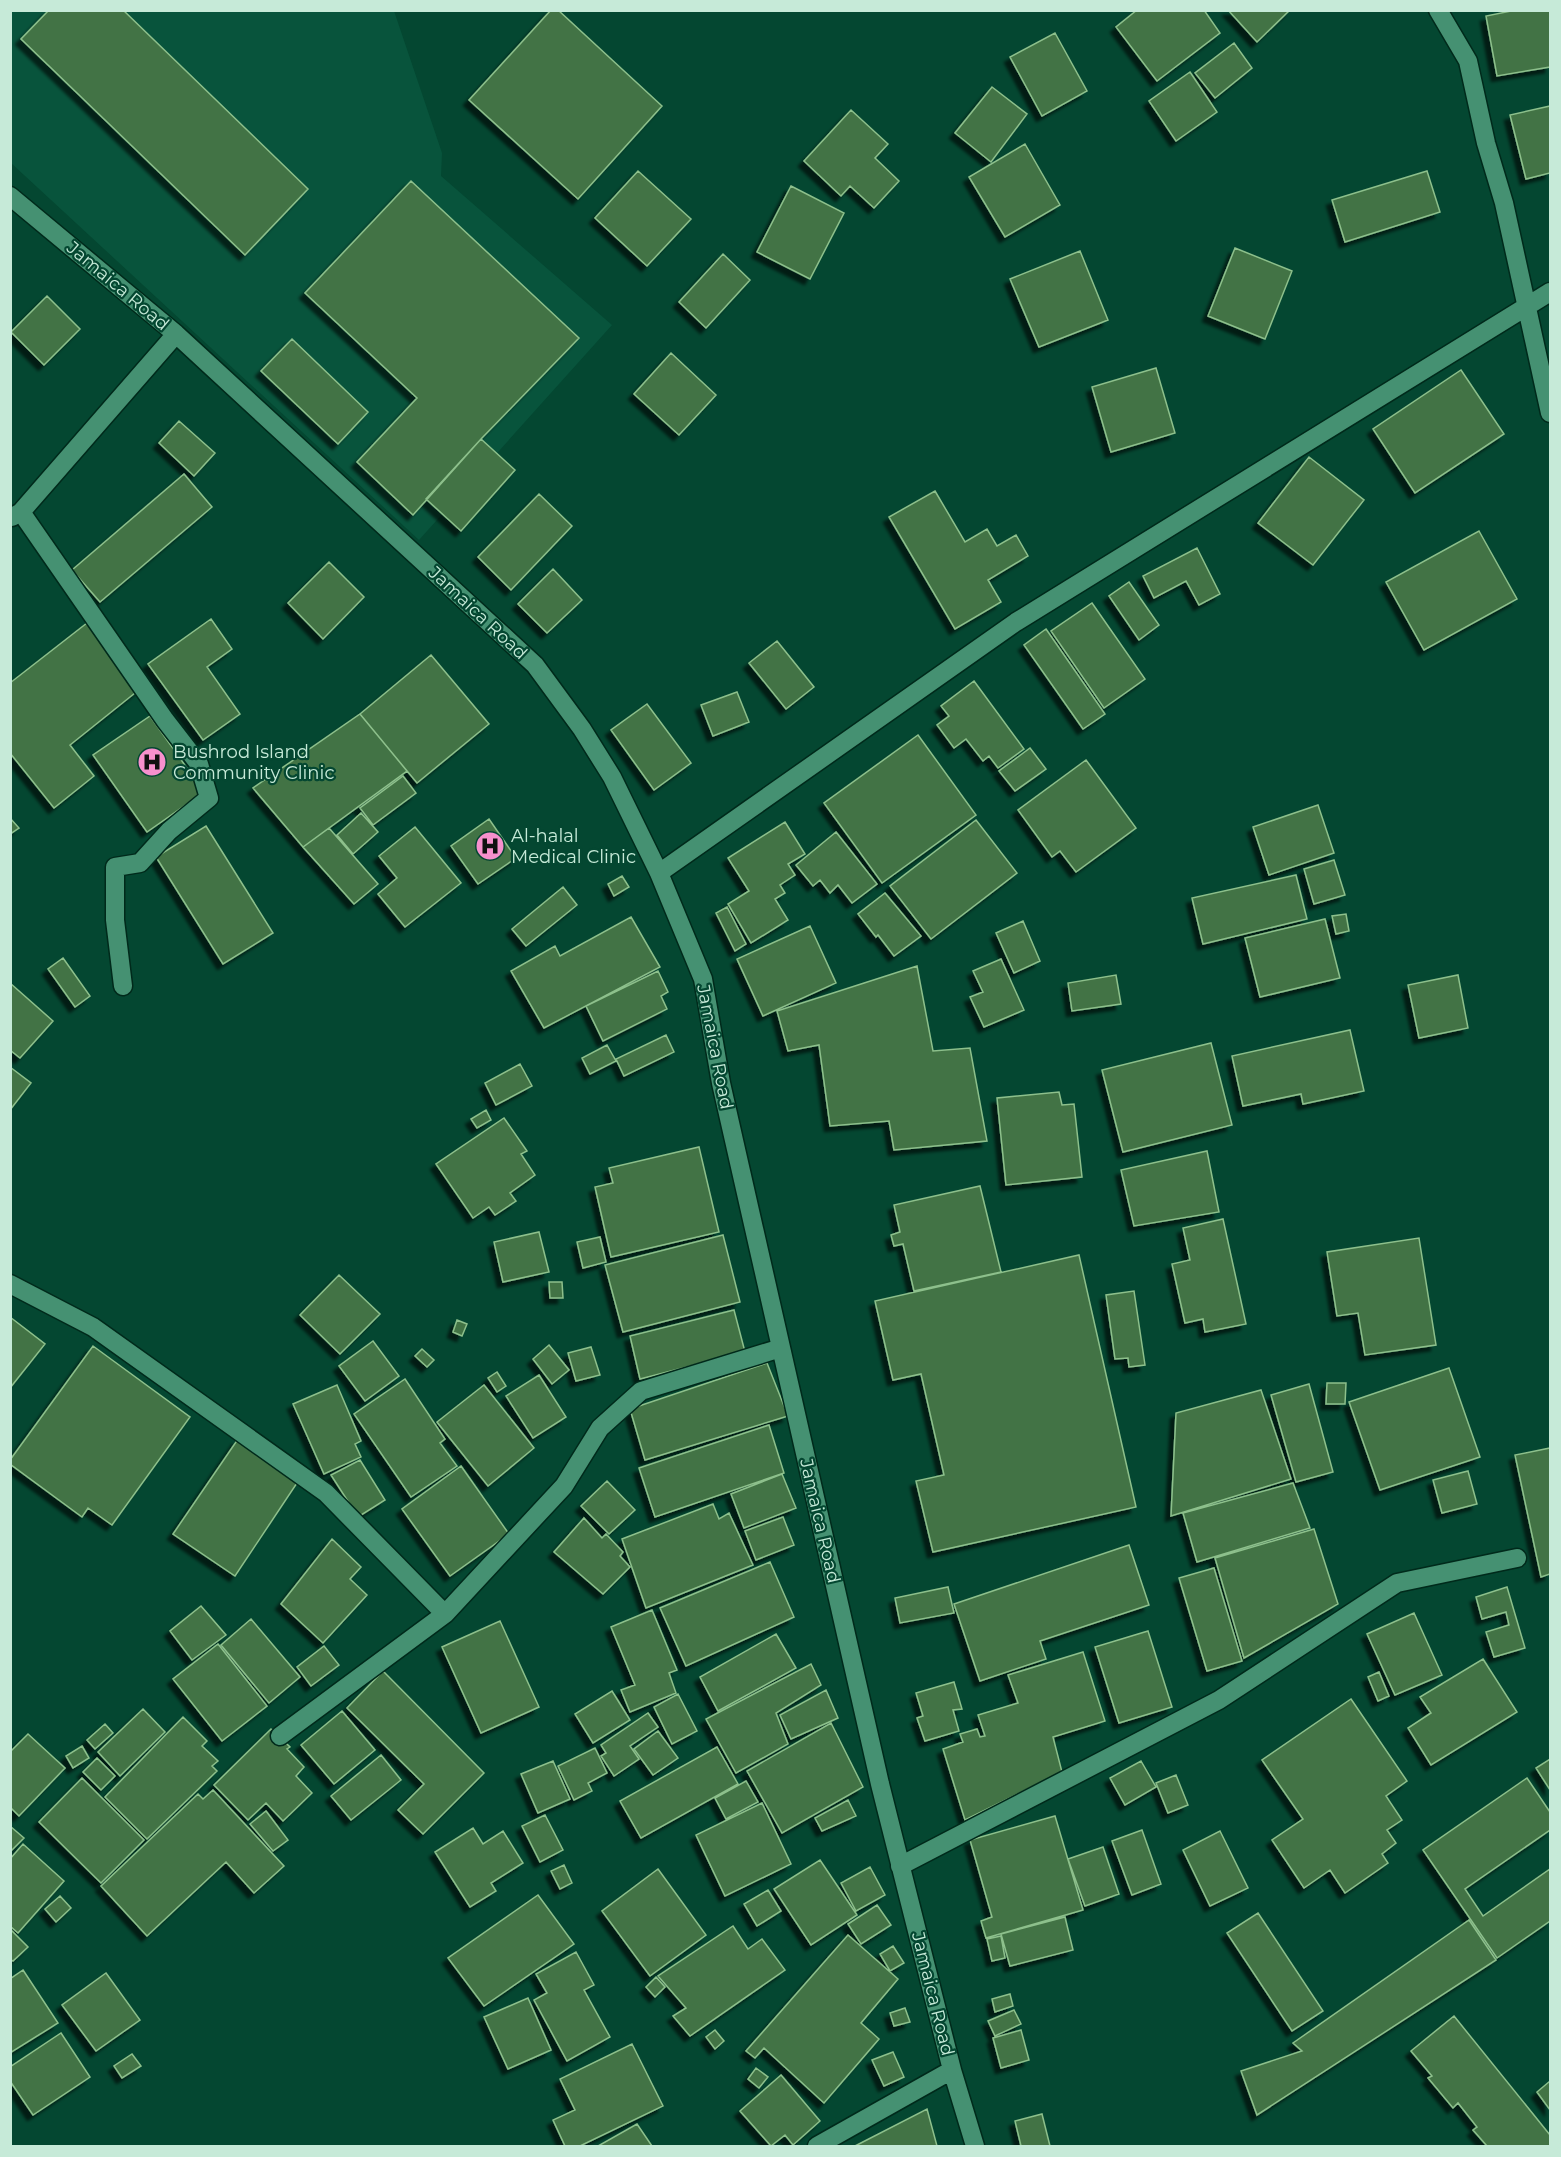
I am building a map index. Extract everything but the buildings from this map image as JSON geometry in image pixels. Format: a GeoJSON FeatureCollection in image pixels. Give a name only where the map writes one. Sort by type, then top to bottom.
{"type":"FeatureCollection","features":[{"type":"Feature","properties":{"kind":"street"},"geometry":{"type":"LineString","coordinates":[[1438,10],[1468,61],[1486,143],[1504,203],[1551,413]]}},
{"type":"Feature","properties":{"kind":"street","name":"Jamaica Road"},"geometry":{"type":"LineString","coordinates":[[10,196],[176,334],[535,665],[582,729],[612,777],[659,873],[703,979],[721,1083],[877,1773],[952,2070],[975,2146]]}},
{"type":"Feature","properties":{"kind":"street"},"geometry":{"type":"LineString","coordinates":[[659,873],[1016,622],[1551,292]]}},
{"type":"Feature","properties":{"kind":"street"},"geometry":{"type":"LineString","coordinates":[[123,986],[115,920],[115,867],[140,863],[168,831],[209,798],[199,764],[16,515],[176,334]]}},
{"type":"Feature","properties":{"kind":"street"},"geometry":{"type":"LineString","coordinates":[[10,1284],[93,1328],[326,1493],[445,1614]]}},
{"type":"Feature","properties":{"kind":"street"},"geometry":{"type":"LineString","coordinates":[[280,1736],[445,1614],[564,1486],[600,1428],[641,1391],[781,1348]]}},
{"type":"Feature","properties":{"kind":"street"},"geometry":{"type":"LineString","coordinates":[[900,1866],[1219,1701],[1397,1583],[1517,1558]]}},
{"type":"Feature","properties":{"kind":"street"},"geometry":{"type":"LineString","coordinates":[[817,2146],[952,2070]]}},
{"type":"Feature","properties":{"kind":"shaded area"},"geometry":{"type":"Polygon","coordinates":[[[10,11],[394,11],[442,153],[441,176],[612,325],[419,540],[11,163],[10,11]]]}},
{"type":"Feature","properties":{"kind":"place","name":"Bushrod Island Community Clinic"},"geometry":{"type":"Point","coordinates":[152,762]}},
{"type":"Feature","properties":{"kind":"place","name":"Al-halal Medical Clinic"},"geometry":{"type":"Point","coordinates":[490,846]}}]}
